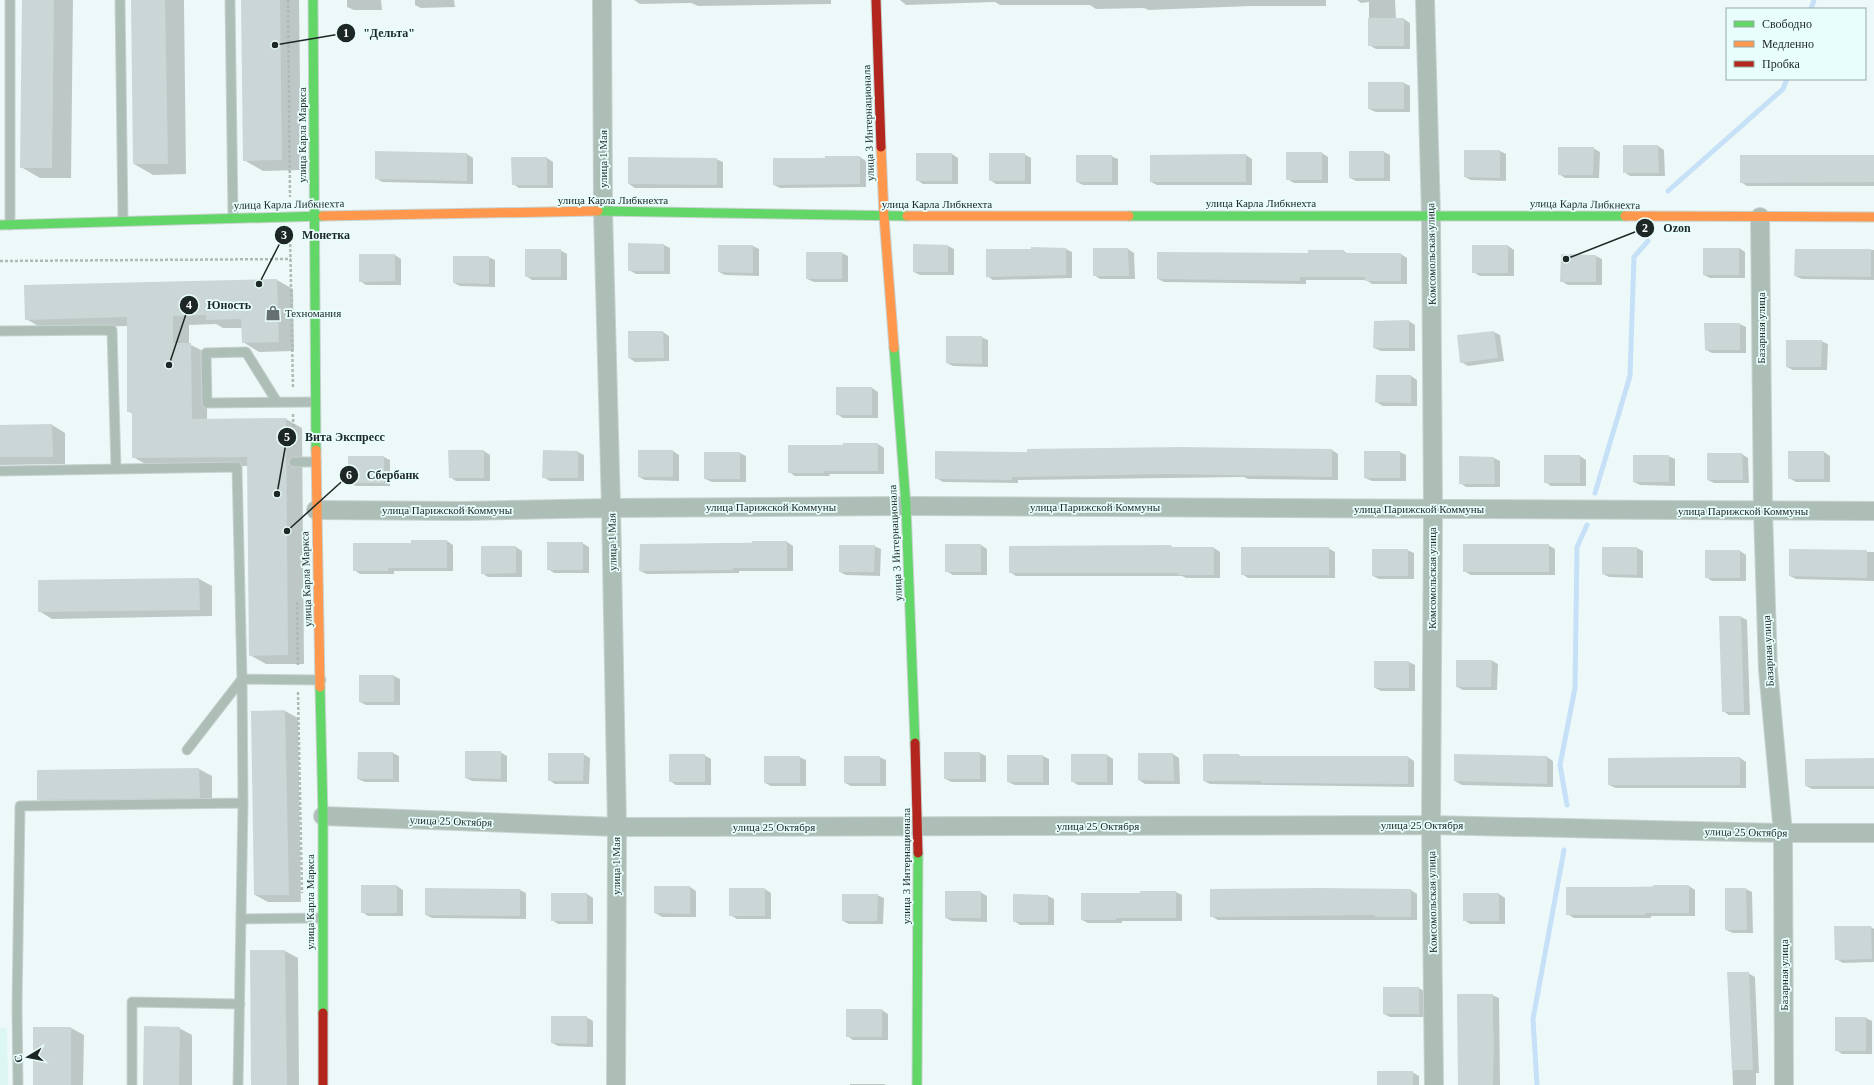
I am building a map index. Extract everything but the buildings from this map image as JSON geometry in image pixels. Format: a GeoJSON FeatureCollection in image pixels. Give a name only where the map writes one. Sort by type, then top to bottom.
{"type":"FeatureCollection","features":[{"type":"Feature","properties":{"kind":"main road","name":"улица Карла Маркса"},"geometry":{"type":"LineString","coordinates":[[313,0],[316,510],[323,816],[322,1085]]}},
{"type":"Feature","properties":{"kind":"main road","name":"улица 3 Интернационала"},"geometry":{"type":"LineString","coordinates":[[876,0],[884,216],[906,506],[918,826],[917,1085]]}},
{"type":"Feature","properties":{"kind":"main road","name":"улица Карла Либкнехта"},"geometry":{"type":"LineString","coordinates":[[5,225],[233,217],[603,211],[884,216],[1431,214],[1874,217]]}},
{"type":"Feature","properties":{"kind":"street","name":"улица 1 Мая"},"geometry":{"type":"LineString","coordinates":[[602,0],[603,211],[611,508],[617,827],[616,1085]]}},
{"type":"Feature","properties":{"kind":"street","name":"Комсомольская улица"},"geometry":{"type":"LineString","coordinates":[[1425,0],[1431,214],[1433,510],[1431,825],[1434,1085]]}},
{"type":"Feature","properties":{"kind":"street","name":"Базарная улица"},"geometry":{"type":"LineString","coordinates":[[1760,217],[1763,511],[1768,670],[1783,833],[1784,1085]]}},
{"type":"Feature","properties":{"kind":"street","name":"улица Парижской Коммуны"},"geometry":{"type":"LineString","coordinates":[[316,510],[464,511],[611,508],[906,506],[1433,510],[1874,511]]}},
{"type":"Feature","properties":{"kind":"street","name":"улица 25 Октября"},"geometry":{"type":"LineString","coordinates":[[323,816],[617,827],[1431,825],[1783,833],[1874,833]]}},
{"type":"Feature","properties":{"kind":"lane"},"geometry":{"type":"LineString","coordinates":[[5,225],[10,0]]}},
{"type":"Feature","properties":{"kind":"lane"},"geometry":{"type":"LineString","coordinates":[[120,0],[123,222]]}},
{"type":"Feature","properties":{"kind":"lane"},"geometry":{"type":"LineString","coordinates":[[230,0],[233,217]]}},
{"type":"Feature","properties":{"kind":"lane"},"geometry":{"type":"LineString","coordinates":[[0,331],[112,330],[116,469]]}},
{"type":"Feature","properties":{"kind":"lane"},"geometry":{"type":"LineString","coordinates":[[277,402],[246,352],[206,354],[206,403],[315,402]]}},
{"type":"Feature","properties":{"kind":"lane"},"geometry":{"type":"LineString","coordinates":[[294,462],[316,462]]}},
{"type":"Feature","properties":{"kind":"lane"},"geometry":{"type":"LineString","coordinates":[[0,471],[237,468],[242,679],[241,919],[238,1085]]}},
{"type":"Feature","properties":{"kind":"lane"},"geometry":{"type":"LineString","coordinates":[[242,679],[321,680]]}},
{"type":"Feature","properties":{"kind":"lane"},"geometry":{"type":"LineString","coordinates":[[187,750],[242,679]]}},
{"type":"Feature","properties":{"kind":"lane"},"geometry":{"type":"LineString","coordinates":[[18,1085],[17,1008],[20,806],[242,803]]}},
{"type":"Feature","properties":{"kind":"lane"},"geometry":{"type":"LineString","coordinates":[[241,919],[322,918]]}},
{"type":"Feature","properties":{"kind":"lane"},"geometry":{"type":"LineString","coordinates":[[132,1085],[132,1002],[240,1004]]}},
{"type":"Feature","properties":{"kind":"shaded area"},"geometry":{"type":"Polygon","coordinates":[[[0,1028],[7,1028],[8,1085],[0,1085],[0,1028]]]}},
{"type":"Feature","properties":{"kind":"waterway"},"geometry":{"type":"LineString","coordinates":[[1811,8],[1814,0]]}},
{"type":"Feature","properties":{"kind":"waterway"},"geometry":{"type":"LineString","coordinates":[[1668,191],[1783,89],[1787,80]]}},
{"type":"Feature","properties":{"kind":"waterway"},"geometry":{"type":"LineString","coordinates":[[1595,493],[1630,376],[1634,257],[1648,241]]}},
{"type":"Feature","properties":{"kind":"waterway"},"geometry":{"type":"LineString","coordinates":[[1567,805],[1560,765],[1575,688],[1577,547],[1587,525]]}},
{"type":"Feature","properties":{"kind":"waterway"},"geometry":{"type":"LineString","coordinates":[[1537,1085],[1533,1019],[1564,850]]}},
{"type":"Feature","properties":{"kind":"traffic: fast"},"geometry":{"type":"LineString","coordinates":[[313,0],[316,450]]}},
{"type":"Feature","properties":{"kind":"traffic: fast"},"geometry":{"type":"LineString","coordinates":[[598,211],[907,216]]}},
{"type":"Feature","properties":{"kind":"traffic: fast"},"geometry":{"type":"LineString","coordinates":[[0,225],[323,216]]}},
{"type":"Feature","properties":{"kind":"traffic: fast"},"geometry":{"type":"LineString","coordinates":[[1129,216],[1625,216]]}},
{"type":"Feature","properties":{"kind":"traffic: fast"},"geometry":{"type":"LineString","coordinates":[[894,348],[906,506],[915,743]]}},
{"type":"Feature","properties":{"kind":"traffic: fast"},"geometry":{"type":"LineString","coordinates":[[320,687],[323,816],[323,1013]]}},
{"type":"Feature","properties":{"kind":"traffic: fast"},"geometry":{"type":"LineString","coordinates":[[917,1085],[918,853]]}},
{"type":"Feature","properties":{"kind":"traffic: slow"},"geometry":{"type":"LineString","coordinates":[[881,147],[884,216],[894,348]]}},
{"type":"Feature","properties":{"kind":"traffic: slow"},"geometry":{"type":"LineString","coordinates":[[323,216],[598,211]]}},
{"type":"Feature","properties":{"kind":"traffic: slow"},"geometry":{"type":"LineString","coordinates":[[907,216],[1129,216]]}},
{"type":"Feature","properties":{"kind":"traffic: slow"},"geometry":{"type":"LineString","coordinates":[[1625,216],[1874,217]]}},
{"type":"Feature","properties":{"kind":"traffic: slow"},"geometry":{"type":"LineString","coordinates":[[316,450],[320,687]]}},
{"type":"Feature","properties":{"kind":"traffic: jam"},"geometry":{"type":"LineString","coordinates":[[876,0],[881,147]]}},
{"type":"Feature","properties":{"kind":"traffic: jam"},"geometry":{"type":"LineString","coordinates":[[915,743],[918,853]]}},
{"type":"Feature","properties":{"kind":"traffic: jam"},"geometry":{"type":"LineString","coordinates":[[323,1013],[323,1085]]}},
{"type":"Feature","properties":{"kind":"place","name":"\"Дельта\""},"geometry":{"type":"Point","coordinates":[275,45]}},
{"type":"Feature","properties":{"kind":"place","name":"Ozon"},"geometry":{"type":"Point","coordinates":[1566,259]}},
{"type":"Feature","properties":{"kind":"place","name":"Монетка"},"geometry":{"type":"Point","coordinates":[259,284]}},
{"type":"Feature","properties":{"kind":"place","name":"Техномания"},"geometry":{"type":"Point","coordinates":[273,313]}},
{"type":"Feature","properties":{"kind":"place","name":"Юность"},"geometry":{"type":"Point","coordinates":[169,365]}},
{"type":"Feature","properties":{"kind":"place","name":"Вита Экспресс"},"geometry":{"type":"Point","coordinates":[277,494]}},
{"type":"Feature","properties":{"kind":"place","name":"Сбербанк"},"geometry":{"type":"Point","coordinates":[287,531]}}]}
